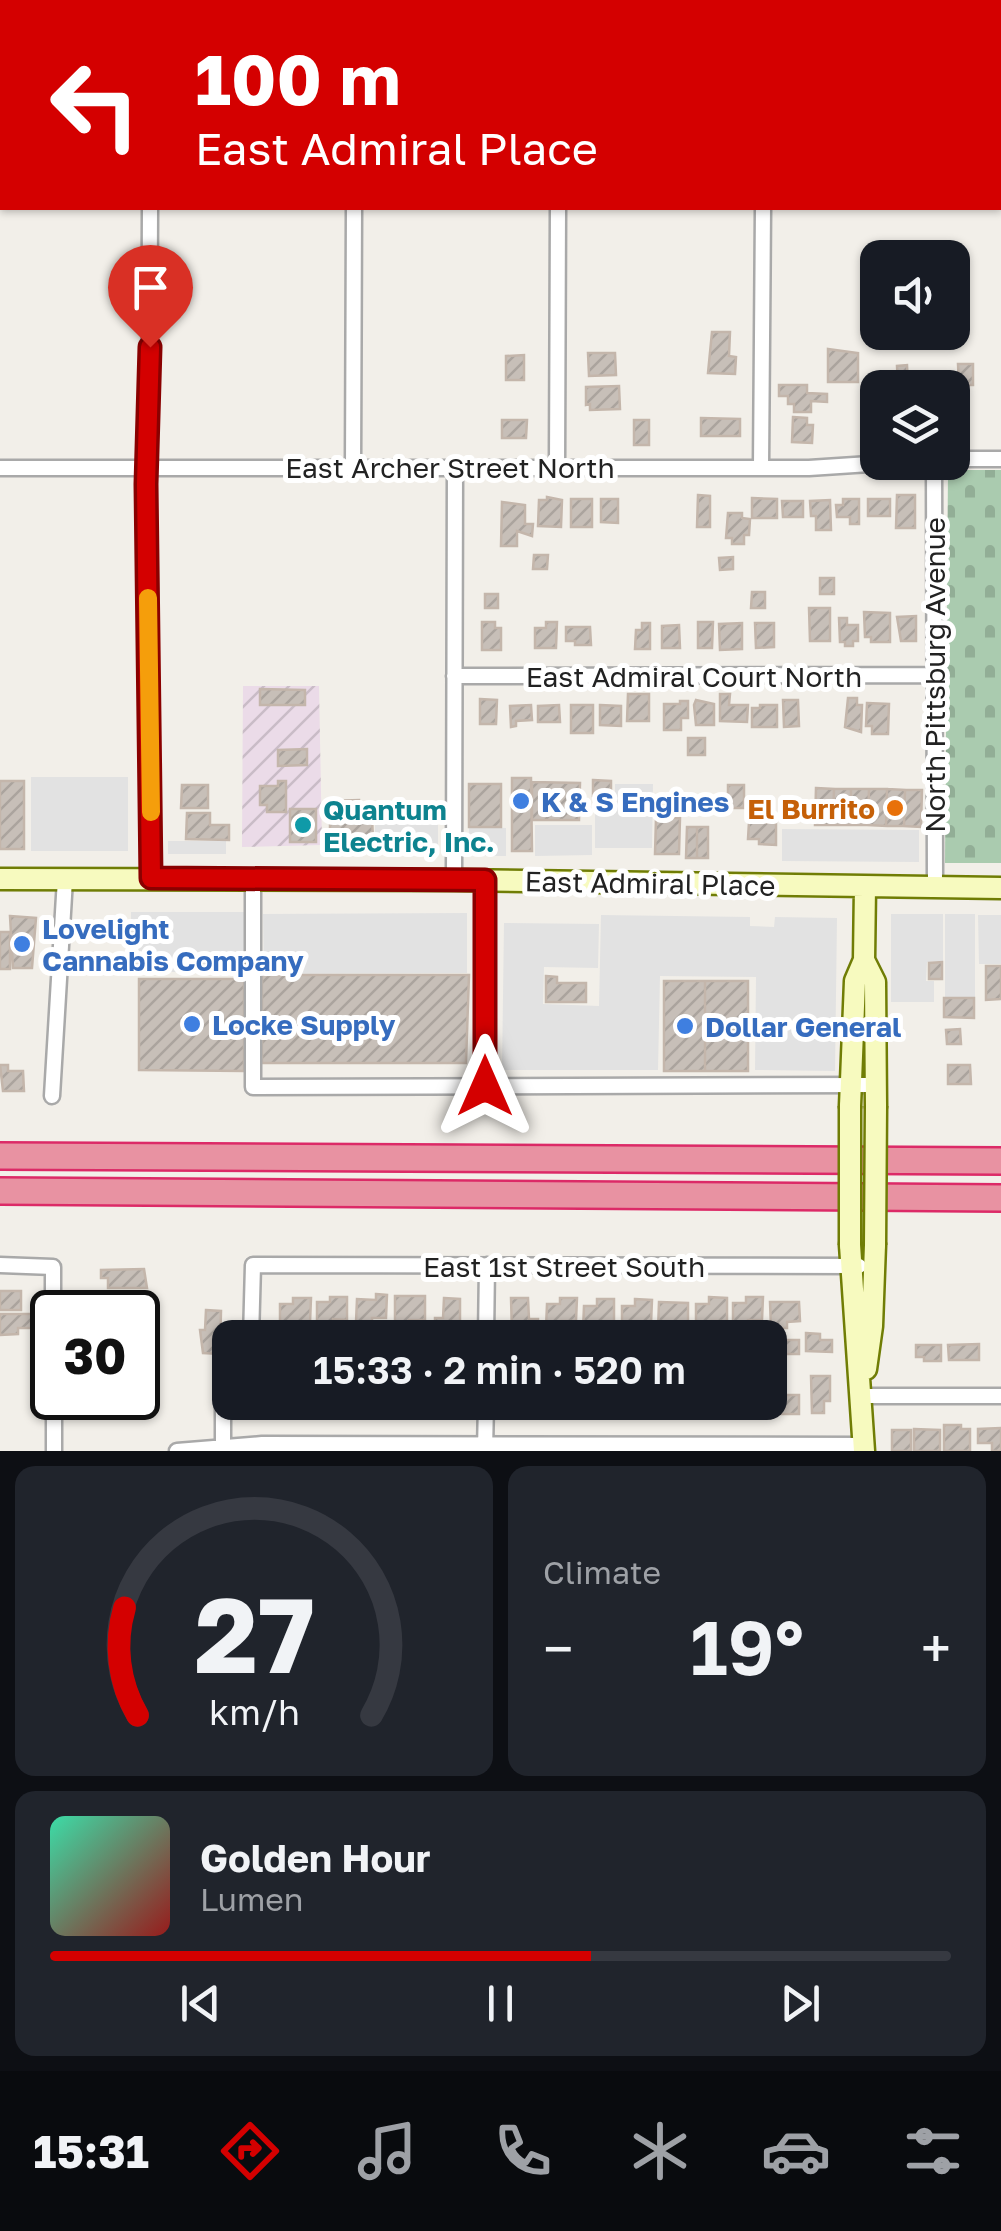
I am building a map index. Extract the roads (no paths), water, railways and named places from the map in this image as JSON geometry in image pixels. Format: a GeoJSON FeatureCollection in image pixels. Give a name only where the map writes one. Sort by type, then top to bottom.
{"type":"FeatureCollection","features":[{"type":"Feature","properties":{"kind":"highway"},"geometry":{"type":"LineString","coordinates":[[0,1156],[1001,1161]]}},
{"type":"Feature","properties":{"kind":"highway"},"geometry":{"type":"LineString","coordinates":[[0,1191],[1001,1198]]}},
{"type":"Feature","properties":{"kind":"main road","name":"East Admiral Place"},"geometry":{"type":"LineString","coordinates":[[0,879],[485,880],[1001,888]]}},
{"type":"Feature","properties":{"kind":"main road"},"geometry":{"type":"LineString","coordinates":[[864,1448],[850,1255],[850,1096],[856,980],[864,960],[865,887]]}},
{"type":"Feature","properties":{"kind":"main road"},"geometry":{"type":"LineString","coordinates":[[862,1396],[872,1326],[876,1096],[875,982],[864,960]]}},
{"type":"Feature","properties":{"kind":"street"},"geometry":{"type":"LineString","coordinates":[[150,210],[151,878]]}},
{"type":"Feature","properties":{"kind":"street"},"geometry":{"type":"LineString","coordinates":[[352,468],[354,210]]}},
{"type":"Feature","properties":{"kind":"street"},"geometry":{"type":"LineString","coordinates":[[557,467],[558,210]]}},
{"type":"Feature","properties":{"kind":"street"},"geometry":{"type":"LineString","coordinates":[[761,467],[762,210]]}},
{"type":"Feature","properties":{"kind":"street"},"geometry":{"type":"LineString","coordinates":[[970,459],[1001,459]]}},
{"type":"Feature","properties":{"kind":"street","name":"East Archer Street North"},"geometry":{"type":"LineString","coordinates":[[0,468],[761,467],[860,463]]}},
{"type":"Feature","properties":{"kind":"street"},"geometry":{"type":"LineString","coordinates":[[454,880],[456,467]]}},
{"type":"Feature","properties":{"kind":"street","name":"North Pittsburg Avenue"},"geometry":{"type":"LineString","coordinates":[[934,480],[935,888]]}},
{"type":"Feature","properties":{"kind":"street","name":"East Admiral Court North"},"geometry":{"type":"LineString","coordinates":[[454,676],[934,676]]}},
{"type":"Feature","properties":{"kind":"street"},"geometry":{"type":"LineString","coordinates":[[253,879],[253,1087],[485,1086],[876,1096]]}},
{"type":"Feature","properties":{"kind":"street"},"geometry":{"type":"LineString","coordinates":[[52,1096],[65,880]]}},
{"type":"Feature","properties":{"kind":"street"},"geometry":{"type":"LineString","coordinates":[[485,880],[485,1086]]}},
{"type":"Feature","properties":{"kind":"street","name":"East 1st Street South"},"geometry":{"type":"LineString","coordinates":[[251,1320],[253,1265],[487,1266],[875,1256]]}},
{"type":"Feature","properties":{"kind":"street"},"geometry":{"type":"LineString","coordinates":[[0,1264],[52,1267],[53,1290]]}},
{"type":"Feature","properties":{"kind":"street"},"geometry":{"type":"LineString","coordinates":[[486,1320],[487,1266]]}},
{"type":"Feature","properties":{"kind":"street"},"geometry":{"type":"LineString","coordinates":[[862,1396],[1001,1396]]}},
{"type":"Feature","properties":{"kind":"street"},"geometry":{"type":"LineString","coordinates":[[54,1420],[54,1451]]}},
{"type":"Feature","properties":{"kind":"street"},"geometry":{"type":"LineString","coordinates":[[223,1420],[223,1446]]}},
{"type":"Feature","properties":{"kind":"street"},"geometry":{"type":"LineString","coordinates":[[486,1420],[486,1448]]}},
{"type":"Feature","properties":{"kind":"street"},"geometry":{"type":"LineString","coordinates":[[177,1451],[223,1446],[864,1448]]}},
{"type":"Feature","properties":{"kind":"place","name":"K & S Engines"},"geometry":{"type":"Point","coordinates":[521,801]}},
{"type":"Feature","properties":{"kind":"place","name":"El Burrito"},"geometry":{"type":"Point","coordinates":[895,808]}},
{"type":"Feature","properties":{"kind":"place","name":"Quantum Electric, Inc."},"geometry":{"type":"Point","coordinates":[303,825]}},
{"type":"Feature","properties":{"kind":"place","name":"Lovelight Cannabis Company"},"geometry":{"type":"Point","coordinates":[22,944]}},
{"type":"Feature","properties":{"kind":"place","name":"Locke Supply"},"geometry":{"type":"Point","coordinates":[192,1024]}},
{"type":"Feature","properties":{"kind":"place","name":"Dollar General"},"geometry":{"type":"Point","coordinates":[685,1026]}}]}
